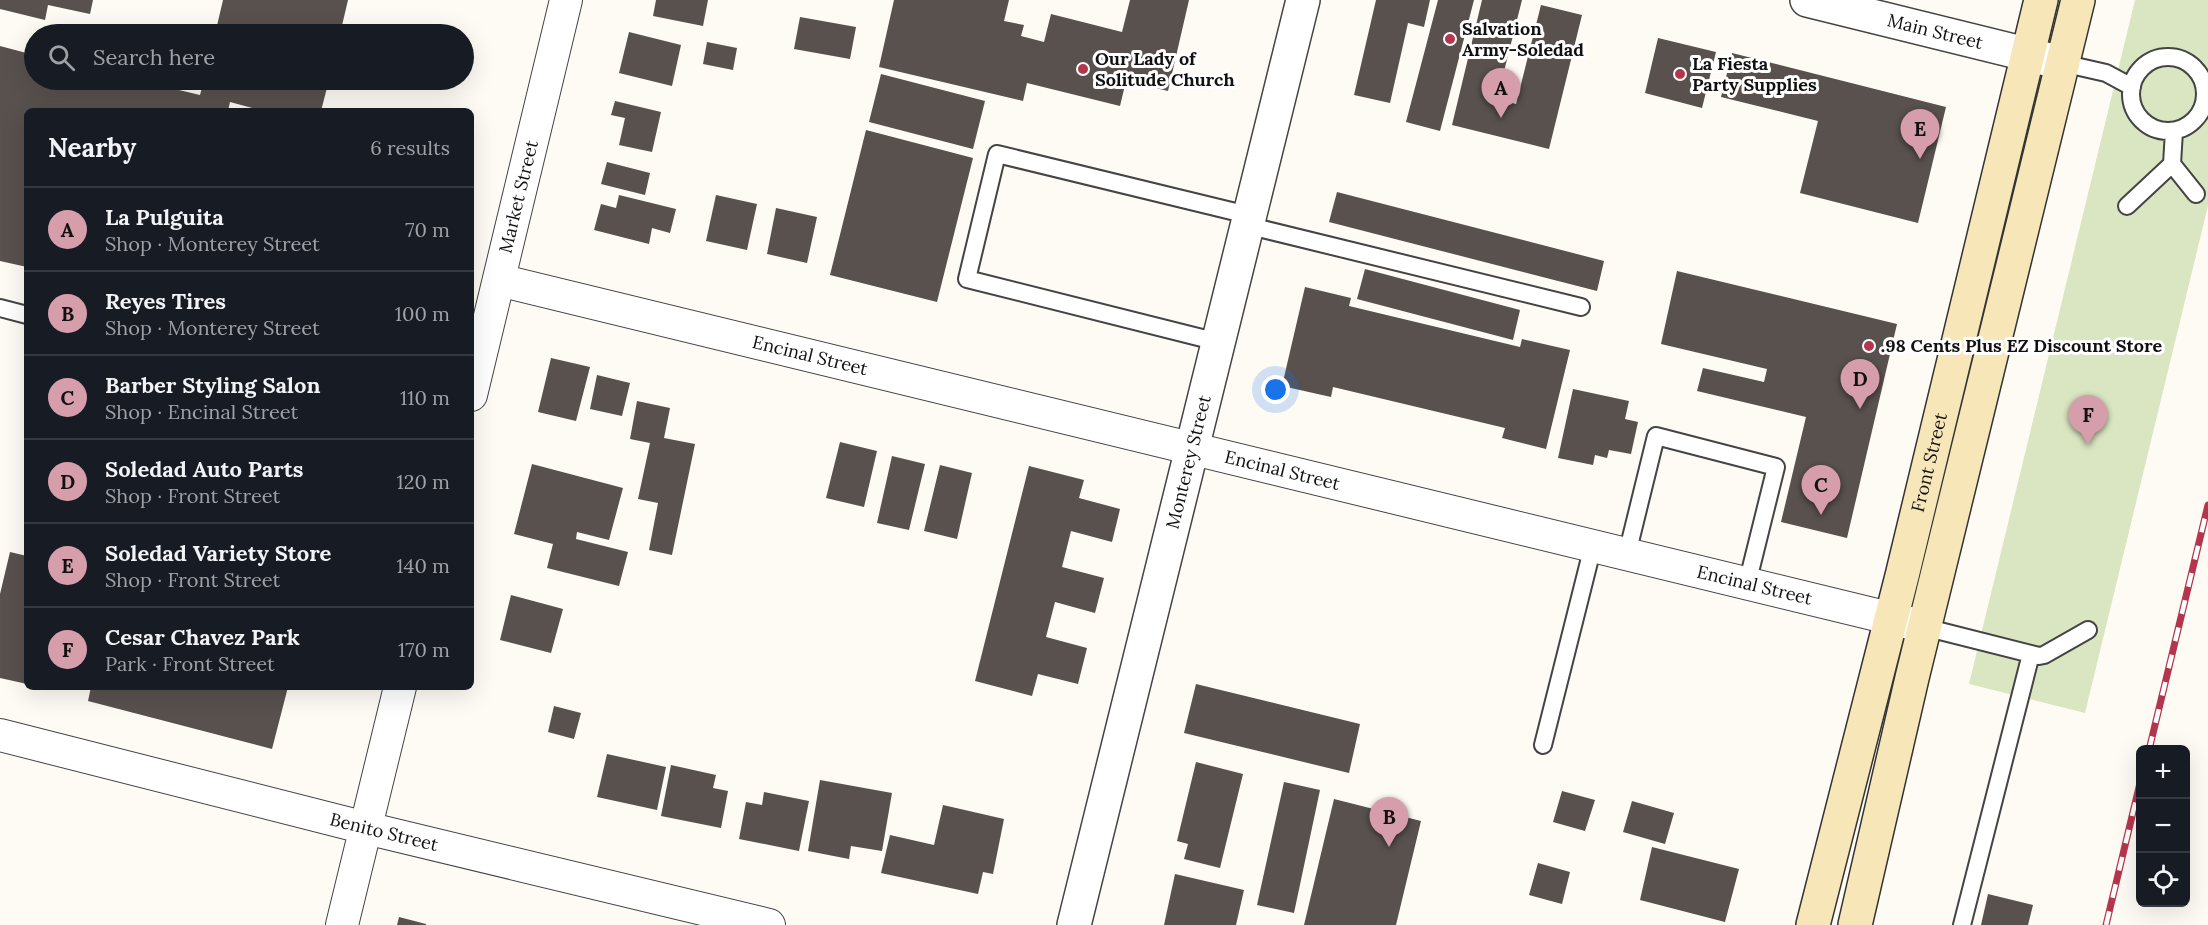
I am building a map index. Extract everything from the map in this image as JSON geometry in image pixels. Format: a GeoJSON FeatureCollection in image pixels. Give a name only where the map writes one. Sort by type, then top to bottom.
{"type":"FeatureCollection","features":[{"type":"Feature","properties":{"kind":"main road","name":"Front Street"},"geometry":{"type":"LineString","coordinates":[[1814,925],[1891,620],[2041,0]]}},
{"type":"Feature","properties":{"kind":"main road","name":"Front Street"},"geometry":{"type":"LineString","coordinates":[[1855,925],[1924,627],[2078,0]]}},
{"type":"Feature","properties":{"kind":"street","name":"Market Street"},"geometry":{"type":"LineString","coordinates":[[474,383],[566,0]]}},
{"type":"Feature","properties":{"kind":"street","name":"Monterey Street"},"geometry":{"type":"LineString","coordinates":[[1074,925],[1303,0]]}},
{"type":"Feature","properties":{"kind":"street","name":"Main Street"},"geometry":{"type":"LineString","coordinates":[[1807,0],[2062,63]]}},
{"type":"Feature","properties":{"kind":"street","name":"Encinal Street"},"geometry":{"type":"LineString","coordinates":[[499,280],[1924,627]]}},
{"type":"Feature","properties":{"kind":"street"},"geometry":{"type":"LineString","coordinates":[[342,925],[399,690]]}},
{"type":"Feature","properties":{"kind":"street","name":"Benito Street"},"geometry":{"type":"LineString","coordinates":[[0,735],[366,828],[769,925]]}},
{"type":"Feature","properties":{"kind":"lane"},"geometry":{"type":"LineString","coordinates":[[2170,56],[2192,64],[2200,73],[2205,84],[2206,100],[2197,118],[2186,127],[2174,131],[2161,131],[2149,126],[2139,117],[2133,106],[2132,87],[2139,70],[2148,62],[2159,57],[2170,56]]}},
{"type":"Feature","properties":{"kind":"lane"},"geometry":{"type":"LineString","coordinates":[[2062,63],[2106,73],[2132,87]]}},
{"type":"Feature","properties":{"kind":"lane"},"geometry":{"type":"LineString","coordinates":[[2174,131],[2172,164],[2196,194]]}},
{"type":"Feature","properties":{"kind":"lane"},"geometry":{"type":"LineString","coordinates":[[1218,342],[967,279],[997,154],[1581,307]]}},
{"type":"Feature","properties":{"kind":"lane"},"geometry":{"type":"LineString","coordinates":[[2127,206],[2172,164]]}},
{"type":"Feature","properties":{"kind":"lane"},"geometry":{"type":"LineString","coordinates":[[0,308],[24,314]]}},
{"type":"Feature","properties":{"kind":"lane"},"geometry":{"type":"LineString","coordinates":[[1627,554],[1656,436],[1776,467],[1747,584]]}},
{"type":"Feature","properties":{"kind":"lane"},"geometry":{"type":"LineString","coordinates":[[1543,745],[1593,546]]}},
{"type":"Feature","properties":{"kind":"lane"},"geometry":{"type":"LineString","coordinates":[[1924,627],[2031,654],[2044,655],[2088,630]]}},
{"type":"Feature","properties":{"kind":"lane"},"geometry":{"type":"LineString","coordinates":[[1962,925],[2031,654]]}},
{"type":"Feature","properties":{"kind":"green space"},"geometry":{"type":"Polygon","coordinates":[[[2135,0],[2208,0],[2208,206],[2085,713],[1969,684],[2135,0]]]}},
{"type":"Feature","properties":{"kind":"building"},"geometry":{"type":"Polygon","coordinates":[[[0,0],[93,0],[90,14],[48,5],[45,20],[0,9],[0,0]]]}},
{"type":"Feature","properties":{"kind":"building"},"geometry":{"type":"Polygon","coordinates":[[[223,0],[348,0],[342,24],[217,24],[223,0]]]}},
{"type":"Feature","properties":{"kind":"building"},"geometry":{"type":"Polygon","coordinates":[[[656,0],[708,0],[703,26],[653,16],[656,0]]]}},
{"type":"Feature","properties":{"kind":"building"},"geometry":{"type":"Polygon","coordinates":[[[894,0],[1009,0],[1004,21],[1024,25],[1021,36],[1044,42],[1051,14],[1122,32],[1130,0],[1189,0],[1168,91],[1126,81],[1120,106],[1027,83],[1023,101],[879,67],[894,0]]]}},
{"type":"Feature","properties":{"kind":"building"},"geometry":{"type":"Polygon","coordinates":[[[1376,0],[1430,0],[1424,27],[1408,23],[1390,103],[1354,95],[1376,0]]]}},
{"type":"Feature","properties":{"kind":"building"},"geometry":{"type":"Polygon","coordinates":[[[1438,0],[1474,0],[1440,131],[1406,122],[1438,0]]]}},
{"type":"Feature","properties":{"kind":"building"},"geometry":{"type":"Polygon","coordinates":[[[1482,0],[1522,0],[1497,99],[1516,104],[1541,5],[1582,15],[1549,149],[1452,125],[1482,0]]]}},
{"type":"Feature","properties":{"kind":"building"},"geometry":{"type":"Polygon","coordinates":[[[800,17],[856,27],[850,59],[794,49],[800,17]]]}},
{"type":"Feature","properties":{"kind":"building"},"geometry":{"type":"Polygon","coordinates":[[[629,32],[681,45],[672,86],[619,73],[629,32]]]}},
{"type":"Feature","properties":{"kind":"building"},"geometry":{"type":"Polygon","coordinates":[[[1658,38],[1716,52],[1702,108],[1645,93],[1658,38]]]}},
{"type":"Feature","properties":{"kind":"building"},"geometry":{"type":"Polygon","coordinates":[[[707,42],[737,48],[733,70],[703,64],[707,42]]]}},
{"type":"Feature","properties":{"kind":"building"},"geometry":{"type":"Polygon","coordinates":[[[0,46],[24,52],[24,90],[179,90],[200,95],[201,90],[326,90],[322,108],[252,108],[230,102],[229,108],[24,108],[24,266],[0,261],[0,46]]]}},
{"type":"Feature","properties":{"kind":"building"},"geometry":{"type":"Polygon","coordinates":[[[1732,53],[1946,107],[1918,223],[1800,193],[1818,121],[1721,97],[1732,53]]]}},
{"type":"Feature","properties":{"kind":"building"},"geometry":{"type":"Polygon","coordinates":[[[881,74],[985,101],[973,149],[869,122],[881,74]]]}},
{"type":"Feature","properties":{"kind":"building"},"geometry":{"type":"Polygon","coordinates":[[[615,101],[661,112],[652,152],[619,145],[625,118],[611,115],[615,101]]]}},
{"type":"Feature","properties":{"kind":"building"},"geometry":{"type":"Polygon","coordinates":[[[866,130],[973,158],[937,302],[830,275],[866,130]]]}},
{"type":"Feature","properties":{"kind":"building"},"geometry":{"type":"Polygon","coordinates":[[[607,162],[650,173],[645,195],[601,184],[607,162]]]}},
{"type":"Feature","properties":{"kind":"building"},"geometry":{"type":"Polygon","coordinates":[[[1337,192],[1604,261],[1597,291],[1329,222],[1337,192]]]}},
{"type":"Feature","properties":{"kind":"building"},"geometry":{"type":"Polygon","coordinates":[[[619,195],[676,209],[670,233],[652,228],[649,244],[594,230],[601,204],[616,208],[619,195]]]}},
{"type":"Feature","properties":{"kind":"building"},"geometry":{"type":"Polygon","coordinates":[[[716,195],[757,204],[747,250],[706,241],[716,195]]]}},
{"type":"Feature","properties":{"kind":"building"},"geometry":{"type":"Polygon","coordinates":[[[776,208],[817,217],[807,263],[767,254],[776,208]]]}},
{"type":"Feature","properties":{"kind":"building"},"geometry":{"type":"Polygon","coordinates":[[[1365,269],[1520,310],[1513,340],[1357,299],[1365,269]]]}},
{"type":"Feature","properties":{"kind":"building"},"geometry":{"type":"Polygon","coordinates":[[[1677,271],[1897,324],[1847,538],[1781,522],[1806,417],[1697,391],[1703,368],[1764,382],[1767,369],[1661,344],[1677,271]]]}},
{"type":"Feature","properties":{"kind":"building"},"geometry":{"type":"Polygon","coordinates":[[[1305,287],[1351,298],[1349,306],[1520,347],[1522,339],[1570,350],[1546,449],[1502,438],[1505,428],[1333,387],[1331,397],[1282,386],[1305,287]]]}},
{"type":"Feature","properties":{"kind":"building"},"geometry":{"type":"Polygon","coordinates":[[[551,358],[590,367],[576,421],[538,412],[551,358]]]}},
{"type":"Feature","properties":{"kind":"building"},"geometry":{"type":"Polygon","coordinates":[[[597,375],[630,383],[622,416],[590,409],[597,375]]]}},
{"type":"Feature","properties":{"kind":"building"},"geometry":{"type":"Polygon","coordinates":[[[1573,389],[1629,401],[1625,419],[1638,422],[1631,454],[1609,450],[1607,458],[1595,455],[1593,465],[1558,458],[1573,389]]]}},
{"type":"Feature","properties":{"kind":"building"},"geometry":{"type":"Polygon","coordinates":[[[637,401],[670,408],[664,438],[695,444],[672,555],[649,550],[658,503],[638,499],[650,443],[630,439],[637,401]]]}},
{"type":"Feature","properties":{"kind":"building"},"geometry":{"type":"Polygon","coordinates":[[[840,442],[877,451],[864,507],[826,498],[840,442]]]}},
{"type":"Feature","properties":{"kind":"building"},"geometry":{"type":"Polygon","coordinates":[[[892,456],[925,464],[909,530],[877,523],[892,456]]]}},
{"type":"Feature","properties":{"kind":"building"},"geometry":{"type":"Polygon","coordinates":[[[532,464],[623,488],[609,540],[577,532],[576,539],[628,552],[619,586],[547,568],[553,544],[514,534],[532,464]]]}},
{"type":"Feature","properties":{"kind":"building"},"geometry":{"type":"Polygon","coordinates":[[[940,465],[972,473],[957,539],[924,531],[940,465]]]}},
{"type":"Feature","properties":{"kind":"building"},"geometry":{"type":"Polygon","coordinates":[[[1029,466],[1084,480],[1079,498],[1120,509],[1112,542],[1071,531],[1062,567],[1104,578],[1095,613],[1055,602],[1046,637],[1087,648],[1078,684],[1038,674],[1032,696],[975,681],[1029,466]]]}},
{"type":"Feature","properties":{"kind":"building"},"geometry":{"type":"Polygon","coordinates":[[[10,552],[24,555],[24,683],[0,678],[0,594],[10,552]]]}},
{"type":"Feature","properties":{"kind":"building"},"geometry":{"type":"Polygon","coordinates":[[[511,595],[563,609],[551,653],[500,640],[511,595]]]}},
{"type":"Feature","properties":{"kind":"building"},"geometry":{"type":"Polygon","coordinates":[[[1196,684],[1360,724],[1349,773],[1184,733],[1196,684]]]}},
{"type":"Feature","properties":{"kind":"building"},"geometry":{"type":"Polygon","coordinates":[[[90,690],[287,690],[272,749],[88,701],[90,690]]]}},
{"type":"Feature","properties":{"kind":"building"},"geometry":{"type":"Polygon","coordinates":[[[554,706],[581,713],[574,739],[548,732],[554,706]]]}},
{"type":"Feature","properties":{"kind":"building"},"geometry":{"type":"Polygon","coordinates":[[[607,754],[666,767],[657,810],[597,797],[607,754]]]}},
{"type":"Feature","properties":{"kind":"building"},"geometry":{"type":"Polygon","coordinates":[[[1196,762],[1243,774],[1220,868],[1184,859],[1188,844],[1177,841],[1196,762]]]}},
{"type":"Feature","properties":{"kind":"building"},"geometry":{"type":"Polygon","coordinates":[[[671,765],[716,775],[713,788],[728,791],[721,828],[661,816],[671,765]]]}},
{"type":"Feature","properties":{"kind":"building"},"geometry":{"type":"Polygon","coordinates":[[[820,780],[892,793],[882,851],[851,846],[849,859],[808,851],[820,780]]]}},
{"type":"Feature","properties":{"kind":"building"},"geometry":{"type":"Polygon","coordinates":[[[1284,782],[1320,790],[1294,913],[1257,905],[1284,782]]]}},
{"type":"Feature","properties":{"kind":"building"},"geometry":{"type":"Polygon","coordinates":[[[1562,791],[1595,800],[1585,831],[1553,822],[1562,791]]]}},
{"type":"Feature","properties":{"kind":"building"},"geometry":{"type":"Polygon","coordinates":[[[764,792],[809,801],[799,851],[739,839],[746,802],[762,805],[764,792]]]}},
{"type":"Feature","properties":{"kind":"building"},"geometry":{"type":"Polygon","coordinates":[[[1334,799],[1421,821],[1396,925],[1304,925],[1334,799]]]}},
{"type":"Feature","properties":{"kind":"building"},"geometry":{"type":"Polygon","coordinates":[[[1632,801],[1674,813],[1665,844],[1623,832],[1632,801]]]}},
{"type":"Feature","properties":{"kind":"building"},"geometry":{"type":"Polygon","coordinates":[[[943,805],[1004,819],[993,874],[983,872],[978,894],[881,873],[890,835],[934,845],[943,805]]]}},
{"type":"Feature","properties":{"kind":"building"},"geometry":{"type":"Polygon","coordinates":[[[1652,847],[1739,869],[1725,922],[1640,900],[1652,847]]]}},
{"type":"Feature","properties":{"kind":"building"},"geometry":{"type":"Polygon","coordinates":[[[1538,863],[1570,872],[1562,904],[1529,895],[1538,863]]]}},
{"type":"Feature","properties":{"kind":"building"},"geometry":{"type":"Polygon","coordinates":[[[1175,874],[1244,890],[1236,925],[1164,925],[1175,874]]]}},
{"type":"Feature","properties":{"kind":"building"},"geometry":{"type":"Polygon","coordinates":[[[1988,894],[2033,905],[2028,925],[1981,925],[1988,894]]]}},
{"type":"Feature","properties":{"kind":"building"},"geometry":{"type":"Polygon","coordinates":[[[399,917],[426,924],[426,925],[397,925],[399,917]]]}},
{"type":"Feature","properties":{"kind":"railway"},"geometry":{"type":"LineString","coordinates":[[2150,745],[2208,505]]}},
{"type":"Feature","properties":{"kind":"railway"},"geometry":{"type":"LineString","coordinates":[[2106,925],[2136,799]]}},
{"type":"Feature","properties":{"kind":"place","name":"Salvation Army-Soledad"},"geometry":{"type":"Point","coordinates":[1450,39]}},
{"type":"Feature","properties":{"kind":"place","name":"Our Lady of Solitude Church"},"geometry":{"type":"Point","coordinates":[1083,69]}},
{"type":"Feature","properties":{"kind":"place","name":"La Fiesta Party Supplies"},"geometry":{"type":"Point","coordinates":[1680,74]}},
{"type":"Feature","properties":{"kind":"place","name":"La Pulguita"},"geometry":{"type":"Point","coordinates":[1501,118]}},
{"type":"Feature","properties":{"kind":"place","name":"Soledad Variety Store"},"geometry":{"type":"Point","coordinates":[1920,159]}},
{"type":"Feature","properties":{"kind":"place","name":".98 Cents Plus EZ Discount Store"},"geometry":{"type":"Point","coordinates":[1869,346]}},
{"type":"Feature","properties":{"kind":"place","name":"Soledad Auto Parts"},"geometry":{"type":"Point","coordinates":[1860,409]}},
{"type":"Feature","properties":{"kind":"place","name":"Cesar Chavez Park"},"geometry":{"type":"Point","coordinates":[2088,445]}},
{"type":"Feature","properties":{"kind":"place","name":"Barber Styling Salon"},"geometry":{"type":"Point","coordinates":[1821,515]}},
{"type":"Feature","properties":{"kind":"place","name":"Reyes Tires"},"geometry":{"type":"Point","coordinates":[1389,847]}}]}
